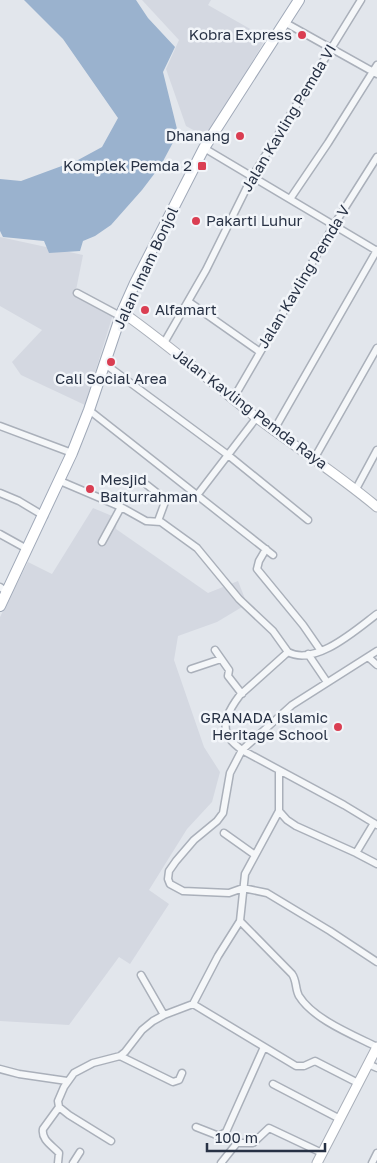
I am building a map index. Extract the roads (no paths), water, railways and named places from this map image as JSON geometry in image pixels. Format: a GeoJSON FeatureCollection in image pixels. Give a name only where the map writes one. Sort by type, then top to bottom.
{"type":"FeatureCollection","features":[{"type":"Feature","properties":{"kind":"main road","name":"Jalan Imam Bonjol"},"geometry":{"type":"LineString","coordinates":[[0,606],[3,590],[44,516],[72,453],[89,410],[121,314],[204,148],[298,0]]}},
{"type":"Feature","properties":{"kind":"street","name":"Jalan Kavling Pemda VI"},"geometry":{"type":"LineString","coordinates":[[164,343],[189,302],[252,177],[361,0]]}},
{"type":"Feature","properties":{"kind":"street"},"geometry":{"type":"LineString","coordinates":[[284,22],[375,73]]}},
{"type":"Feature","properties":{"kind":"street"},"geometry":{"type":"LineString","coordinates":[[290,199],[375,73],[377,65]]}},
{"type":"Feature","properties":{"kind":"street"},"geometry":{"type":"LineString","coordinates":[[204,148],[377,250],[274,430]]}},
{"type":"Feature","properties":{"kind":"street","name":"Jalan Kavling Pemda V"},"geometry":{"type":"LineString","coordinates":[[233,398],[334,225],[377,158]]}},
{"type":"Feature","properties":{"kind":"street"},"geometry":{"type":"LineString","coordinates":[[77,293],[121,314]]}},
{"type":"Feature","properties":{"kind":"street"},"geometry":{"type":"LineString","coordinates":[[189,302],[260,352]]}},
{"type":"Feature","properties":{"kind":"street","name":"Jalan Kavling Pemda Raya"},"geometry":{"type":"LineString","coordinates":[[121,314],[164,343],[257,417],[356,489],[377,507]]}},
{"type":"Feature","properties":{"kind":"street"},"geometry":{"type":"LineString","coordinates":[[314,459],[377,348]]}},
{"type":"Feature","properties":{"kind":"street"},"geometry":{"type":"LineString","coordinates":[[105,364],[228,455],[308,520]]}},
{"type":"Feature","properties":{"kind":"street"},"geometry":{"type":"LineString","coordinates":[[89,410],[273,555]]}},
{"type":"Feature","properties":{"kind":"street"},"geometry":{"type":"LineString","coordinates":[[198,494],[257,417]]}},
{"type":"Feature","properties":{"kind":"street"},"geometry":{"type":"LineString","coordinates":[[0,426],[72,453]]}},
{"type":"Feature","properties":{"kind":"street"},"geometry":{"type":"LineString","coordinates":[[356,489],[377,450]]}},
{"type":"Feature","properties":{"kind":"street"},"geometry":{"type":"LineString","coordinates":[[60,481],[121,507],[146,521],[158,521],[204,554],[239,599],[273,631],[288,652],[297,655],[322,651],[333,646],[377,614]]}},
{"type":"Feature","properties":{"kind":"street"},"geometry":{"type":"LineString","coordinates":[[147,484],[164,500],[158,521]]}},
{"type":"Feature","properties":{"kind":"street"},"geometry":{"type":"LineString","coordinates":[[0,493],[19,501],[44,516]]}},
{"type":"Feature","properties":{"kind":"street"},"geometry":{"type":"LineString","coordinates":[[102,542],[121,507]]}},
{"type":"Feature","properties":{"kind":"street"},"geometry":{"type":"LineString","coordinates":[[0,534],[27,549]]}},
{"type":"Feature","properties":{"kind":"street"},"geometry":{"type":"LineString","coordinates":[[266,549],[258,562],[257,569],[322,651]]}},
{"type":"Feature","properties":{"kind":"street"},"geometry":{"type":"LineString","coordinates":[[216,650],[229,670],[228,676],[242,694]]}},
{"type":"Feature","properties":{"kind":"street"},"geometry":{"type":"LineString","coordinates":[[377,651],[327,682],[278,716],[242,750],[230,773],[223,813],[218,821],[194,840],[176,861],[169,871],[168,879],[170,884],[183,891],[229,893],[243,888],[258,890],[277,897],[377,962]]}},
{"type":"Feature","properties":{"kind":"street"},"geometry":{"type":"LineString","coordinates":[[288,652],[234,703],[226,723],[226,732],[230,740],[242,750],[376,824],[356,853]]}},
{"type":"Feature","properties":{"kind":"street"},"geometry":{"type":"LineString","coordinates":[[308,654],[327,682]]}},
{"type":"Feature","properties":{"kind":"street"},"geometry":{"type":"LineString","coordinates":[[368,657],[377,665]]}},
{"type":"Feature","properties":{"kind":"street"},"geometry":{"type":"LineString","coordinates":[[191,669],[221,659]]}},
{"type":"Feature","properties":{"kind":"street"},"geometry":{"type":"LineString","coordinates":[[111,1141],[59,1107],[58,1101],[67,1081],[74,1073],[84,1067],[120,1056],[142,1030],[164,1015],[193,1004],[218,956],[240,921],[245,874],[279,811],[279,772]]}},
{"type":"Feature","properties":{"kind":"street"},"geometry":{"type":"LineString","coordinates":[[279,811],[291,824],[377,864]]}},
{"type":"Feature","properties":{"kind":"street"},"geometry":{"type":"LineString","coordinates":[[224,833],[255,856]]}},
{"type":"Feature","properties":{"kind":"street"},"geometry":{"type":"LineString","coordinates":[[240,921],[292,974],[298,994],[306,1004],[337,1027],[377,1047],[373,1066],[358,1083],[317,1163]]}},
{"type":"Feature","properties":{"kind":"street"},"geometry":{"type":"LineString","coordinates":[[141,975],[164,1015]]}},
{"type":"Feature","properties":{"kind":"street"},"geometry":{"type":"LineString","coordinates":[[193,1004],[296,1066],[304,1066],[315,1061],[358,1083]]}},
{"type":"Feature","properties":{"kind":"street"},"geometry":{"type":"LineString","coordinates":[[196,1127],[219,1136],[226,1132],[264,1046]]}},
{"type":"Feature","properties":{"kind":"street"},"geometry":{"type":"LineString","coordinates":[[120,1056],[172,1082],[179,1080],[182,1073]]}},
{"type":"Feature","properties":{"kind":"street"},"geometry":{"type":"LineString","coordinates":[[0,1069],[19,1074],[67,1081]]}},
{"type":"Feature","properties":{"kind":"street"},"geometry":{"type":"LineString","coordinates":[[273,1084],[340,1120]]}},
{"type":"Feature","properties":{"kind":"street"},"geometry":{"type":"LineString","coordinates":[[58,1163],[59,1153],[42,1134],[43,1129],[59,1107]]}},
{"type":"Feature","properties":{"kind":"street"},"geometry":{"type":"LineString","coordinates":[[221,1163],[235,1144],[239,1142],[253,1143],[269,1128],[322,1154]]}},
{"type":"Feature","properties":{"kind":"street"},"geometry":{"type":"LineString","coordinates":[[73,1163],[80,1152]]}},
{"type":"Feature","properties":{"kind":"street"},"geometry":{"type":"LineString","coordinates":[[372,1163],[377,1153]]}},
{"type":"Feature","properties":{"kind":"water"},"geometry":{"type":"Polygon","coordinates":[[[24,0],[136,0],[148,18],[175,47],[163,72],[178,133],[161,165],[142,190],[111,225],[95,236],[83,241],[80,251],[49,253],[44,241],[3,237],[0,231],[0,179],[21,181],[78,160],[102,147],[118,118],[63,39],[24,0]]]}},
{"type":"Feature","properties":{"kind":"place","name":"Kobra Express"},"geometry":{"type":"Point","coordinates":[302,35]}},
{"type":"Feature","properties":{"kind":"place","name":"Dhanang"},"geometry":{"type":"Point","coordinates":[240,136]}},
{"type":"Feature","properties":{"kind":"place","name":"Komplek Pemda 2"},"geometry":{"type":"Point","coordinates":[202,166]}},
{"type":"Feature","properties":{"kind":"place","name":"Pakarti Luhur"},"geometry":{"type":"Point","coordinates":[196,221]}},
{"type":"Feature","properties":{"kind":"place","name":"Alfamart"},"geometry":{"type":"Point","coordinates":[145,310]}},
{"type":"Feature","properties":{"kind":"place","name":"Cali Social Area"},"geometry":{"type":"Point","coordinates":[111,362]}},
{"type":"Feature","properties":{"kind":"place","name":"Mesjid Baiturrahman"},"geometry":{"type":"Point","coordinates":[90,489]}},
{"type":"Feature","properties":{"kind":"place","name":"GRANADA Islamic Heritage School"},"geometry":{"type":"Point","coordinates":[338,727]}}]}
